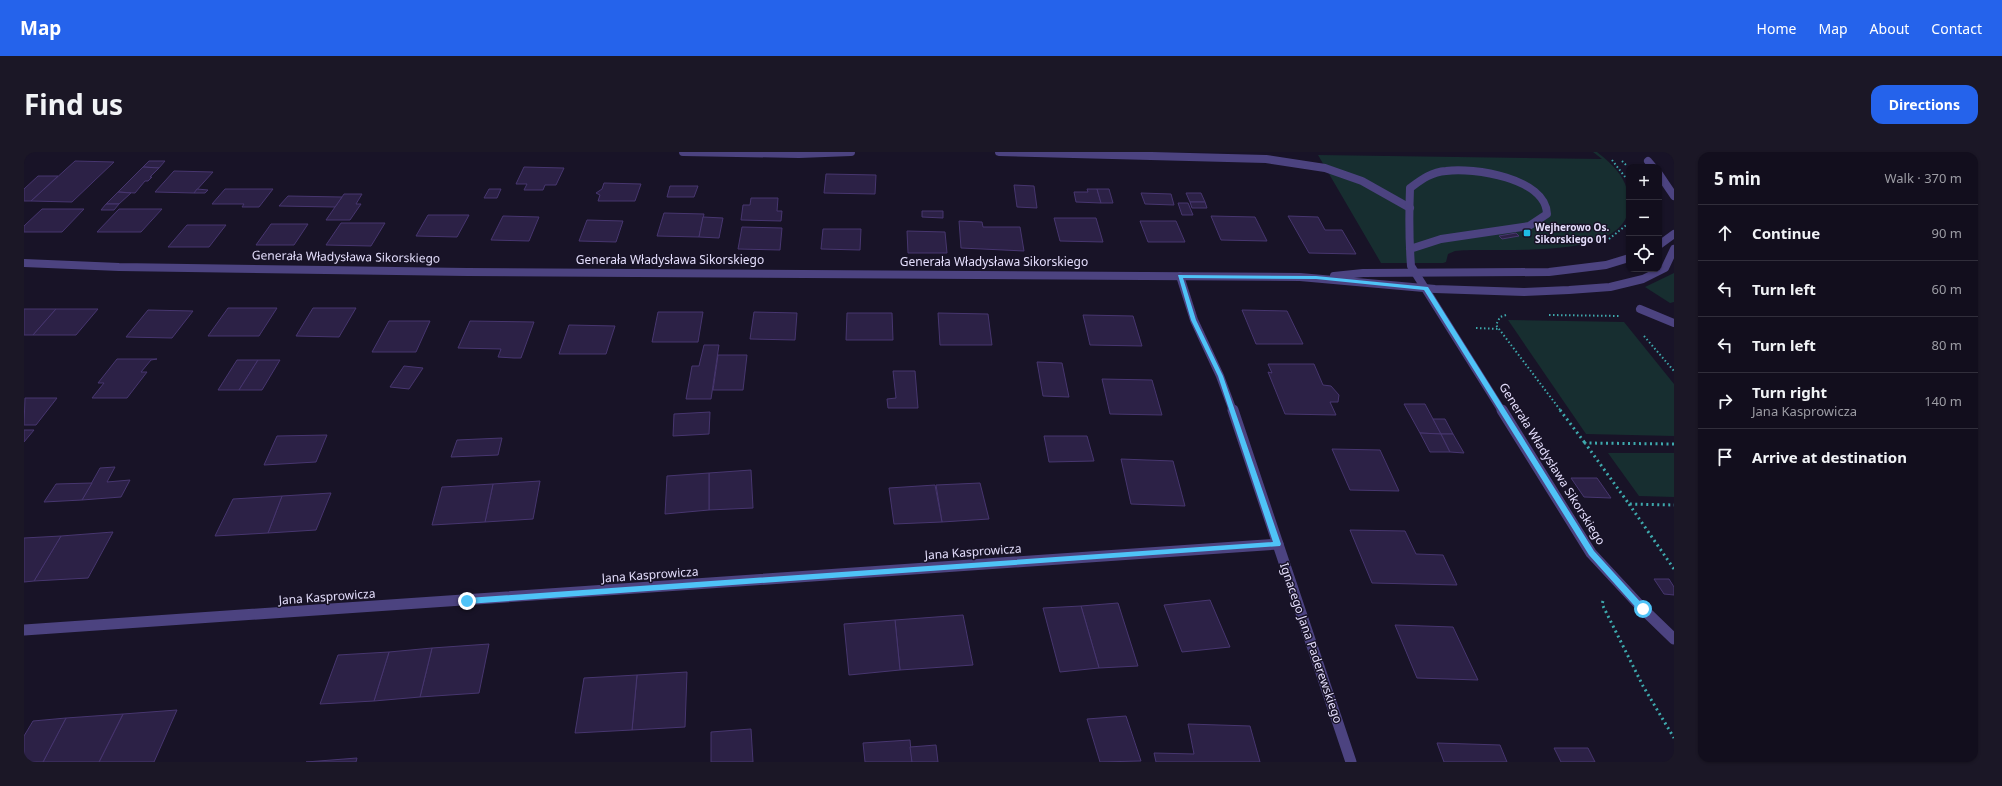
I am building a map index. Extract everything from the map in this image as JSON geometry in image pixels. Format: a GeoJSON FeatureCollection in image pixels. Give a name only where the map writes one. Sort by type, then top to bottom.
{"type":"FeatureCollection","features":[{"type":"Feature","properties":{"kind":"street"},"geometry":{"type":"LineString","coordinates":[[683,152],[799,154],[851,152]]}},
{"type":"Feature","properties":{"kind":"street"},"geometry":{"type":"LineString","coordinates":[[999,152],[1266,159],[1325,168],[1362,181],[1410,208]]}},
{"type":"Feature","properties":{"kind":"street"},"geometry":{"type":"LineString","coordinates":[[1410,249],[1441,239],[1528,226],[1547,214],[1545,202],[1531,188],[1506,177],[1480,172],[1459,171],[1434,173],[1410,188],[1410,249],[1411,266],[1416,273],[1578,270],[1606,266],[1626,259]]}},
{"type":"Feature","properties":{"kind":"street"},"geometry":{"type":"LineString","coordinates":[[1662,178],[1674,196]]}},
{"type":"Feature","properties":{"kind":"street"},"geometry":{"type":"LineString","coordinates":[[1662,243],[1674,234]]}},
{"type":"Feature","properties":{"kind":"street"},"geometry":{"type":"LineString","coordinates":[[1426,289],[1554,290],[1608,288],[1630,284],[1650,277],[1666,267],[1674,249]]}},
{"type":"Feature","properties":{"kind":"street","name":"Generała Władysława Sikorskiego"},"geometry":{"type":"LineString","coordinates":[[24,263],[119,267],[467,272],[1316,278],[1426,289]]}},
{"type":"Feature","properties":{"kind":"street","name":"Generała Władysława Sikorskiego"},"geometry":{"type":"LineString","coordinates":[[1316,278],[1363,273],[1416,273],[1592,553],[1643,609],[1674,639]]}},
{"type":"Feature","properties":{"kind":"street","name":"Ignacego Jana Paderewskiego"},"geometry":{"type":"LineString","coordinates":[[1180,276],[1194,320],[1220,376],[1351,762]]}},
{"type":"Feature","properties":{"kind":"street"},"geometry":{"type":"LineString","coordinates":[[1640,309],[1674,323]]}},
{"type":"Feature","properties":{"kind":"street","name":"Jana Kasprowicza"},"geometry":{"type":"LineString","coordinates":[[24,630],[1278,544]]}},
{"type":"Feature","properties":{"kind":"path"},"geometry":{"type":"LineString","coordinates":[[1612,160],[1626,178]]}},
{"type":"Feature","properties":{"kind":"path"},"geometry":{"type":"LineString","coordinates":[[1508,315],[1500,317],[1496,325],[1585,443],[1674,569]]}},
{"type":"Feature","properties":{"kind":"path"},"geometry":{"type":"LineString","coordinates":[[1548,315],[1627,316]]}},
{"type":"Feature","properties":{"kind":"path"},"geometry":{"type":"LineString","coordinates":[[1475,328],[1498,328]]}},
{"type":"Feature","properties":{"kind":"path"},"geometry":{"type":"LineString","coordinates":[[1641,333],[1674,371]]}},
{"type":"Feature","properties":{"kind":"path"},"geometry":{"type":"LineString","coordinates":[[1585,443],[1674,444]]}},
{"type":"Feature","properties":{"kind":"path"},"geometry":{"type":"LineString","coordinates":[[1629,504],[1674,505]]}},
{"type":"Feature","properties":{"kind":"path"},"geometry":{"type":"LineString","coordinates":[[1609,572],[1602,604],[1643,686],[1674,738]]}},
{"type":"Feature","properties":{"kind":"green space"},"geometry":{"type":"Polygon","coordinates":[[[1593,152],[1597,152],[1615,168],[1626,186],[1626,214],[1623,223],[1607,236],[1584,244],[1556,248],[1455,251],[1448,254],[1446,262],[1443,263],[1381,263],[1318,155],[1602,159],[1593,152]]]}},
{"type":"Feature","properties":{"kind":"green space"},"geometry":{"type":"Polygon","coordinates":[[[1674,273],[1674,302],[1670,303],[1645,287],[1674,273]]]}},
{"type":"Feature","properties":{"kind":"green space"},"geometry":{"type":"Polygon","coordinates":[[[1508,320],[1624,322],[1674,384],[1674,436],[1586,434],[1508,320]]]}},
{"type":"Feature","properties":{"kind":"green space"},"geometry":{"type":"Polygon","coordinates":[[[1608,453],[1674,453],[1674,497],[1639,496],[1608,453]]]}},
{"type":"Feature","properties":{"kind":"building"},"geometry":{"type":"Polygon","coordinates":[[[75,161],[114,162],[72,202],[31,201],[75,161]]]}},
{"type":"Feature","properties":{"kind":"building"},"geometry":{"type":"Polygon","coordinates":[[[149,161],[165,161],[159,168],[143,167],[149,161]]]}},
{"type":"Feature","properties":{"kind":"building"},"geometry":{"type":"Polygon","coordinates":[[[143,167],[159,168],[135,193],[118,192],[143,167]]]}},
{"type":"Feature","properties":{"kind":"building"},"geometry":{"type":"Polygon","coordinates":[[[524,167],[564,168],[556,185],[545,185],[543,190],[524,190],[527,184],[516,184],[524,167]]]}},
{"type":"Feature","properties":{"kind":"building"},"geometry":{"type":"Polygon","coordinates":[[[174,171],[213,172],[194,193],[155,192],[174,171]]]}},
{"type":"Feature","properties":{"kind":"building"},"geometry":{"type":"Polygon","coordinates":[[[826,174],[876,175],[875,194],[824,193],[826,174]]]}},
{"type":"Feature","properties":{"kind":"building"},"geometry":{"type":"Polygon","coordinates":[[[38,176],[58,176],[31,201],[24,201],[24,189],[38,176]]]}},
{"type":"Feature","properties":{"kind":"building"},"geometry":{"type":"Polygon","coordinates":[[[604,183],[641,184],[635,201],[598,201],[600,195],[596,193],[602,189],[604,183]]]}},
{"type":"Feature","properties":{"kind":"building"},"geometry":{"type":"Polygon","coordinates":[[[1014,185],[1034,186],[1037,208],[1017,207],[1014,185]]]}},
{"type":"Feature","properties":{"kind":"building"},"geometry":{"type":"Polygon","coordinates":[[[670,186],[698,186],[694,197],[667,197],[670,186]]]}},
{"type":"Feature","properties":{"kind":"building"},"geometry":{"type":"Polygon","coordinates":[[[197,189],[208,190],[205,193],[194,193],[197,189]]]}},
{"type":"Feature","properties":{"kind":"building"},"geometry":{"type":"Polygon","coordinates":[[[225,189],[273,189],[259,207],[242,207],[244,204],[212,204],[225,189]]]}},
{"type":"Feature","properties":{"kind":"building"},"geometry":{"type":"Polygon","coordinates":[[[489,189],[501,189],[497,198],[484,198],[489,189]]]}},
{"type":"Feature","properties":{"kind":"building"},"geometry":{"type":"Polygon","coordinates":[[[1087,189],[1097,189],[1101,203],[1076,202],[1074,192],[1088,192],[1087,189]]]}},
{"type":"Feature","properties":{"kind":"building"},"geometry":{"type":"Polygon","coordinates":[[[1097,189],[1109,189],[1113,203],[1101,203],[1097,189]]]}},
{"type":"Feature","properties":{"kind":"building"},"geometry":{"type":"Polygon","coordinates":[[[118,192],[131,193],[119,204],[106,204],[118,192]]]}},
{"type":"Feature","properties":{"kind":"building"},"geometry":{"type":"Polygon","coordinates":[[[1141,193],[1171,194],[1174,205],[1145,204],[1141,193]]]}},
{"type":"Feature","properties":{"kind":"building"},"geometry":{"type":"Polygon","coordinates":[[[1186,193],[1201,193],[1205,202],[1190,202],[1186,193]]]}},
{"type":"Feature","properties":{"kind":"building"},"geometry":{"type":"Polygon","coordinates":[[[344,194],[362,194],[356,204],[361,204],[350,220],[326,220],[344,194]]]}},
{"type":"Feature","properties":{"kind":"building"},"geometry":{"type":"Polygon","coordinates":[[[288,196],[342,197],[335,207],[279,206],[288,196]]]}},
{"type":"Feature","properties":{"kind":"building"},"geometry":{"type":"Polygon","coordinates":[[[751,198],[778,198],[777,211],[782,211],[781,221],[741,220],[743,205],[750,205],[751,198]]]}},
{"type":"Feature","properties":{"kind":"building"},"geometry":{"type":"Polygon","coordinates":[[[1190,202],[1205,202],[1207,208],[1192,208],[1190,202]]]}},
{"type":"Feature","properties":{"kind":"building"},"geometry":{"type":"Polygon","coordinates":[[[1178,203],[1188,203],[1193,215],[1182,215],[1178,203]]]}},
{"type":"Feature","properties":{"kind":"building"},"geometry":{"type":"Polygon","coordinates":[[[106,204],[119,204],[114,210],[101,210],[106,204]]]}},
{"type":"Feature","properties":{"kind":"building"},"geometry":{"type":"Polygon","coordinates":[[[42,209],[84,209],[62,232],[24,232],[24,226],[42,209]]]}},
{"type":"Feature","properties":{"kind":"building"},"geometry":{"type":"Polygon","coordinates":[[[119,209],[162,209],[141,232],[97,232],[119,209]]]}},
{"type":"Feature","properties":{"kind":"building"},"geometry":{"type":"Polygon","coordinates":[[[922,211],[943,211],[943,218],[922,217],[922,211]]]}},
{"type":"Feature","properties":{"kind":"building"},"geometry":{"type":"Polygon","coordinates":[[[664,213],[704,214],[699,237],[657,236],[664,213]]]}},
{"type":"Feature","properties":{"kind":"building"},"geometry":{"type":"Polygon","coordinates":[[[428,215],[469,215],[457,237],[416,236],[428,215]]]}},
{"type":"Feature","properties":{"kind":"building"},"geometry":{"type":"Polygon","coordinates":[[[503,216],[539,217],[529,241],[491,240],[503,216]]]}},
{"type":"Feature","properties":{"kind":"building"},"geometry":{"type":"Polygon","coordinates":[[[1211,216],[1255,217],[1267,241],[1221,240],[1211,216]]]}},
{"type":"Feature","properties":{"kind":"building"},"geometry":{"type":"Polygon","coordinates":[[[1288,216],[1318,217],[1325,230],[1342,230],[1356,254],[1309,253],[1288,216]]]}},
{"type":"Feature","properties":{"kind":"building"},"geometry":{"type":"Polygon","coordinates":[[[703,217],[723,218],[719,238],[699,237],[703,217]]]}},
{"type":"Feature","properties":{"kind":"building"},"geometry":{"type":"Polygon","coordinates":[[[1054,218],[1096,218],[1103,242],[1060,241],[1054,218]]]}},
{"type":"Feature","properties":{"kind":"building"},"geometry":{"type":"Polygon","coordinates":[[[587,220],[623,221],[616,242],[579,241],[587,220]]]}},
{"type":"Feature","properties":{"kind":"building"},"geometry":{"type":"Polygon","coordinates":[[[959,221],[982,222],[983,227],[1020,227],[1024,251],[961,248],[959,221]]]}},
{"type":"Feature","properties":{"kind":"building"},"geometry":{"type":"Polygon","coordinates":[[[1140,221],[1176,221],[1185,242],[1148,242],[1140,221]]]}},
{"type":"Feature","properties":{"kind":"building"},"geometry":{"type":"Polygon","coordinates":[[[341,223],[385,223],[371,246],[326,245],[341,223]]]}},
{"type":"Feature","properties":{"kind":"building"},"geometry":{"type":"Polygon","coordinates":[[[271,224],[308,224],[294,245],[256,245],[271,224]]]}},
{"type":"Feature","properties":{"kind":"building"},"geometry":{"type":"Polygon","coordinates":[[[187,225],[226,225],[209,247],[168,247],[187,225]]]}},
{"type":"Feature","properties":{"kind":"building"},"geometry":{"type":"Polygon","coordinates":[[[742,227],[782,228],[780,250],[738,249],[742,227]]]}},
{"type":"Feature","properties":{"kind":"building"},"geometry":{"type":"Polygon","coordinates":[[[823,229],[861,229],[860,250],[821,249],[823,229]]]}},
{"type":"Feature","properties":{"kind":"building"},"geometry":{"type":"Polygon","coordinates":[[[907,231],[945,232],[947,253],[908,253],[907,231]]]}},
{"type":"Feature","properties":{"kind":"building"},"geometry":{"type":"Polygon","coordinates":[[[1516,233],[1519,236],[1502,239],[1499,236],[1516,233]]]}},
{"type":"Feature","properties":{"kind":"building"},"geometry":{"type":"Polygon","coordinates":[[[228,308],[277,308],[259,336],[208,336],[228,308]]]}},
{"type":"Feature","properties":{"kind":"building"},"geometry":{"type":"Polygon","coordinates":[[[313,308],[356,308],[339,337],[296,336],[313,308]]]}},
{"type":"Feature","properties":{"kind":"building"},"geometry":{"type":"Polygon","coordinates":[[[24,309],[56,309],[33,335],[24,335],[24,309]]]}},
{"type":"Feature","properties":{"kind":"building"},"geometry":{"type":"Polygon","coordinates":[[[56,309],[98,309],[76,335],[33,335],[56,309]]]}},
{"type":"Feature","properties":{"kind":"building"},"geometry":{"type":"Polygon","coordinates":[[[148,310],[193,311],[172,338],[126,337],[148,310]]]}},
{"type":"Feature","properties":{"kind":"building"},"geometry":{"type":"Polygon","coordinates":[[[1242,310],[1287,311],[1303,344],[1256,344],[1242,310]]]}},
{"type":"Feature","properties":{"kind":"building"},"geometry":{"type":"Polygon","coordinates":[[[658,312],[703,312],[698,342],[652,342],[658,312]]]}},
{"type":"Feature","properties":{"kind":"building"},"geometry":{"type":"Polygon","coordinates":[[[754,312],[797,313],[795,340],[750,339],[754,312]]]}},
{"type":"Feature","properties":{"kind":"building"},"geometry":{"type":"Polygon","coordinates":[[[847,313],[892,313],[893,340],[846,340],[847,313]]]}},
{"type":"Feature","properties":{"kind":"building"},"geometry":{"type":"Polygon","coordinates":[[[938,313],[988,314],[992,345],[940,345],[938,313]]]}},
{"type":"Feature","properties":{"kind":"building"},"geometry":{"type":"Polygon","coordinates":[[[1083,315],[1133,316],[1142,346],[1090,345],[1083,315]]]}},
{"type":"Feature","properties":{"kind":"building"},"geometry":{"type":"Polygon","coordinates":[[[389,321],[430,321],[416,352],[372,352],[389,321]]]}},
{"type":"Feature","properties":{"kind":"building"},"geometry":{"type":"Polygon","coordinates":[[[470,321],[534,322],[521,358],[514,358],[498,357],[501,349],[458,348],[470,321]]]}},
{"type":"Feature","properties":{"kind":"building"},"geometry":{"type":"Polygon","coordinates":[[[569,325],[615,326],[606,354],[559,354],[569,325]]]}},
{"type":"Feature","properties":{"kind":"building"},"geometry":{"type":"Polygon","coordinates":[[[704,345],[719,345],[711,399],[686,399],[692,366],[699,366],[704,345]]]}},
{"type":"Feature","properties":{"kind":"building"},"geometry":{"type":"Polygon","coordinates":[[[718,355],[747,355],[743,390],[713,390],[718,355]]]}},
{"type":"Feature","properties":{"kind":"building"},"geometry":{"type":"Polygon","coordinates":[[[117,359],[157,359],[151,360],[141,372],[147,372],[127,398],[92,398],[104,383],[98,383],[117,359]]]}},
{"type":"Feature","properties":{"kind":"building"},"geometry":{"type":"Polygon","coordinates":[[[237,360],[258,360],[239,390],[218,390],[237,360]]]}},
{"type":"Feature","properties":{"kind":"building"},"geometry":{"type":"Polygon","coordinates":[[[258,360],[280,360],[262,390],[239,390],[258,360]]]}},
{"type":"Feature","properties":{"kind":"building"},"geometry":{"type":"Polygon","coordinates":[[[1037,362],[1062,363],[1069,397],[1043,396],[1037,362]]]}},
{"type":"Feature","properties":{"kind":"building"},"geometry":{"type":"Polygon","coordinates":[[[1268,364],[1314,364],[1323,385],[1331,386],[1339,395],[1338,402],[1330,402],[1336,415],[1285,414],[1268,372],[1272,373],[1268,364]]]}},
{"type":"Feature","properties":{"kind":"building"},"geometry":{"type":"Polygon","coordinates":[[[404,366],[423,368],[409,389],[390,387],[404,366]]]}},
{"type":"Feature","properties":{"kind":"building"},"geometry":{"type":"Polygon","coordinates":[[[893,371],[915,371],[918,408],[888,408],[887,399],[896,398],[893,371]]]}},
{"type":"Feature","properties":{"kind":"building"},"geometry":{"type":"Polygon","coordinates":[[[1102,379],[1152,380],[1162,415],[1110,414],[1102,379]]]}},
{"type":"Feature","properties":{"kind":"building"},"geometry":{"type":"Polygon","coordinates":[[[25,398],[57,398],[36,425],[24,425],[25,398]]]}},
{"type":"Feature","properties":{"kind":"building"},"geometry":{"type":"Polygon","coordinates":[[[1404,404],[1425,404],[1441,434],[1420,433],[1404,404]]]}},
{"type":"Feature","properties":{"kind":"building"},"geometry":{"type":"Polygon","coordinates":[[[710,412],[709,434],[673,436],[674,414],[710,412]]]}},
{"type":"Feature","properties":{"kind":"building"},"geometry":{"type":"Polygon","coordinates":[[[1433,419],[1445,419],[1453,434],[1441,434],[1433,419]]]}},
{"type":"Feature","properties":{"kind":"building"},"geometry":{"type":"Polygon","coordinates":[[[24,430],[34,430],[24,442],[24,430]]]}},
{"type":"Feature","properties":{"kind":"building"},"geometry":{"type":"Polygon","coordinates":[[[1420,433],[1441,434],[1450,452],[1430,452],[1420,433]]]}},
{"type":"Feature","properties":{"kind":"building"},"geometry":{"type":"Polygon","coordinates":[[[1441,434],[1453,434],[1464,453],[1450,452],[1441,434]]]}},
{"type":"Feature","properties":{"kind":"building"},"geometry":{"type":"Polygon","coordinates":[[[327,435],[316,462],[264,465],[277,436],[327,435]]]}},
{"type":"Feature","properties":{"kind":"building"},"geometry":{"type":"Polygon","coordinates":[[[1044,436],[1087,436],[1094,461],[1049,462],[1044,436]]]}},
{"type":"Feature","properties":{"kind":"building"},"geometry":{"type":"Polygon","coordinates":[[[502,438],[498,455],[451,457],[457,440],[502,438]]]}},
{"type":"Feature","properties":{"kind":"building"},"geometry":{"type":"Polygon","coordinates":[[[1332,449],[1380,450],[1399,491],[1350,490],[1332,449]]]}},
{"type":"Feature","properties":{"kind":"building"},"geometry":{"type":"Polygon","coordinates":[[[1121,459],[1173,461],[1185,506],[1131,504],[1121,459]]]}},
{"type":"Feature","properties":{"kind":"building"},"geometry":{"type":"Polygon","coordinates":[[[115,467],[107,482],[130,480],[121,497],[82,500],[100,468],[115,467]]]}},
{"type":"Feature","properties":{"kind":"building"},"geometry":{"type":"Polygon","coordinates":[[[751,470],[753,508],[709,510],[709,473],[751,470]]]}},
{"type":"Feature","properties":{"kind":"building"},"geometry":{"type":"Polygon","coordinates":[[[709,473],[709,510],[665,514],[667,476],[709,473]]]}},
{"type":"Feature","properties":{"kind":"building"},"geometry":{"type":"Polygon","coordinates":[[[1571,478],[1597,478],[1611,498],[1584,497],[1571,478]]]}},
{"type":"Feature","properties":{"kind":"building"},"geometry":{"type":"Polygon","coordinates":[[[540,481],[533,519],[485,522],[493,484],[540,481]]]}},
{"type":"Feature","properties":{"kind":"building"},"geometry":{"type":"Polygon","coordinates":[[[92,483],[82,500],[44,502],[56,484],[92,483]]]}},
{"type":"Feature","properties":{"kind":"building"},"geometry":{"type":"Polygon","coordinates":[[[980,483],[989,519],[942,522],[936,485],[980,483]]]}},
{"type":"Feature","properties":{"kind":"building"},"geometry":{"type":"Polygon","coordinates":[[[493,484],[485,522],[432,525],[442,487],[493,484]]]}},
{"type":"Feature","properties":{"kind":"building"},"geometry":{"type":"Polygon","coordinates":[[[935,485],[942,522],[894,524],[889,488],[935,485]]]}},
{"type":"Feature","properties":{"kind":"building"},"geometry":{"type":"Polygon","coordinates":[[[331,493],[316,530],[268,533],[282,496],[331,493]]]}},
{"type":"Feature","properties":{"kind":"building"},"geometry":{"type":"Polygon","coordinates":[[[282,496],[268,533],[215,536],[233,499],[282,496]]]}},
{"type":"Feature","properties":{"kind":"building"},"geometry":{"type":"Polygon","coordinates":[[[1350,530],[1405,531],[1416,554],[1443,555],[1457,585],[1372,583],[1350,530]]]}},
{"type":"Feature","properties":{"kind":"building"},"geometry":{"type":"Polygon","coordinates":[[[113,532],[88,578],[34,581],[61,536],[113,532]]]}},
{"type":"Feature","properties":{"kind":"building"},"geometry":{"type":"Polygon","coordinates":[[[61,536],[34,581],[24,582],[24,538],[61,536]]]}},
{"type":"Feature","properties":{"kind":"building"},"geometry":{"type":"Polygon","coordinates":[[[1654,579],[1669,579],[1674,587],[1674,595],[1664,594],[1654,579]]]}},
{"type":"Feature","properties":{"kind":"building"},"geometry":{"type":"Polygon","coordinates":[[[1210,600],[1230,647],[1182,652],[1164,605],[1210,600]]]}},
{"type":"Feature","properties":{"kind":"building"},"geometry":{"type":"Polygon","coordinates":[[[1118,603],[1138,666],[1099,668],[1081,606],[1118,603]]]}},
{"type":"Feature","properties":{"kind":"building"},"geometry":{"type":"Polygon","coordinates":[[[1081,606],[1099,668],[1060,672],[1043,608],[1081,606]]]}},
{"type":"Feature","properties":{"kind":"building"},"geometry":{"type":"Polygon","coordinates":[[[963,615],[973,665],[900,670],[895,620],[963,615]]]}},
{"type":"Feature","properties":{"kind":"building"},"geometry":{"type":"Polygon","coordinates":[[[895,620],[900,670],[849,675],[844,624],[895,620]]]}},
{"type":"Feature","properties":{"kind":"building"},"geometry":{"type":"Polygon","coordinates":[[[1395,625],[1453,627],[1478,680],[1417,678],[1395,625]]]}},
{"type":"Feature","properties":{"kind":"building"},"geometry":{"type":"Polygon","coordinates":[[[489,644],[479,693],[420,697],[432,648],[489,644]]]}},
{"type":"Feature","properties":{"kind":"building"},"geometry":{"type":"Polygon","coordinates":[[[432,648],[420,697],[374,701],[389,652],[432,648]]]}},
{"type":"Feature","properties":{"kind":"building"},"geometry":{"type":"Polygon","coordinates":[[[389,652],[374,701],[320,704],[338,655],[389,652]]]}},
{"type":"Feature","properties":{"kind":"building"},"geometry":{"type":"Polygon","coordinates":[[[687,672],[685,727],[632,730],[637,675],[687,672]]]}},
{"type":"Feature","properties":{"kind":"building"},"geometry":{"type":"Polygon","coordinates":[[[637,675],[632,730],[575,733],[584,678],[637,675]]]}},
{"type":"Feature","properties":{"kind":"building"},"geometry":{"type":"Polygon","coordinates":[[[177,710],[154,762],[99,762],[123,714],[177,710]]]}},
{"type":"Feature","properties":{"kind":"building"},"geometry":{"type":"Polygon","coordinates":[[[123,714],[99,762],[43,762],[66,718],[123,714]]]}},
{"type":"Feature","properties":{"kind":"building"},"geometry":{"type":"Polygon","coordinates":[[[1126,716],[1141,761],[1100,762],[1087,719],[1126,716]]]}},
{"type":"Feature","properties":{"kind":"building"},"geometry":{"type":"Polygon","coordinates":[[[66,718],[43,762],[24,762],[24,736],[33,721],[66,718]]]}},
{"type":"Feature","properties":{"kind":"building"},"geometry":{"type":"Polygon","coordinates":[[[1188,724],[1250,726],[1260,762],[1156,762],[1154,753],[1194,754],[1188,724]]]}},
{"type":"Feature","properties":{"kind":"building"},"geometry":{"type":"Polygon","coordinates":[[[751,729],[753,762],[711,762],[711,732],[751,729]]]}},
{"type":"Feature","properties":{"kind":"building"},"geometry":{"type":"Polygon","coordinates":[[[910,740],[912,762],[865,762],[863,743],[910,740]]]}},
{"type":"Feature","properties":{"kind":"building"},"geometry":{"type":"Polygon","coordinates":[[[1437,743],[1500,745],[1507,762],[1444,762],[1437,743]]]}},
{"type":"Feature","properties":{"kind":"building"},"geometry":{"type":"Polygon","coordinates":[[[936,745],[938,762],[912,762],[910,747],[936,745]]]}},
{"type":"Feature","properties":{"kind":"building"},"geometry":{"type":"Polygon","coordinates":[[[1554,748],[1588,748],[1595,762],[1561,762],[1554,748]]]}},
{"type":"Feature","properties":{"kind":"building"},"geometry":{"type":"Polygon","coordinates":[[[357,758],[356,762],[306,762],[357,758]]]}},
{"type":"Feature","properties":{"kind":"place","name":"Wejherowo Os. Sikorskiego 01"},"geometry":{"type":"Point","coordinates":[1527,233]}},
{"type":"Feature","properties":{"kind":"route"},"geometry":{"type":"LineString","coordinates":[[467,601],[1278,544],[1220,376],[1194,320],[1180,276],[1316,278],[1426,289],[1592,553],[1643,609]]}}]}
